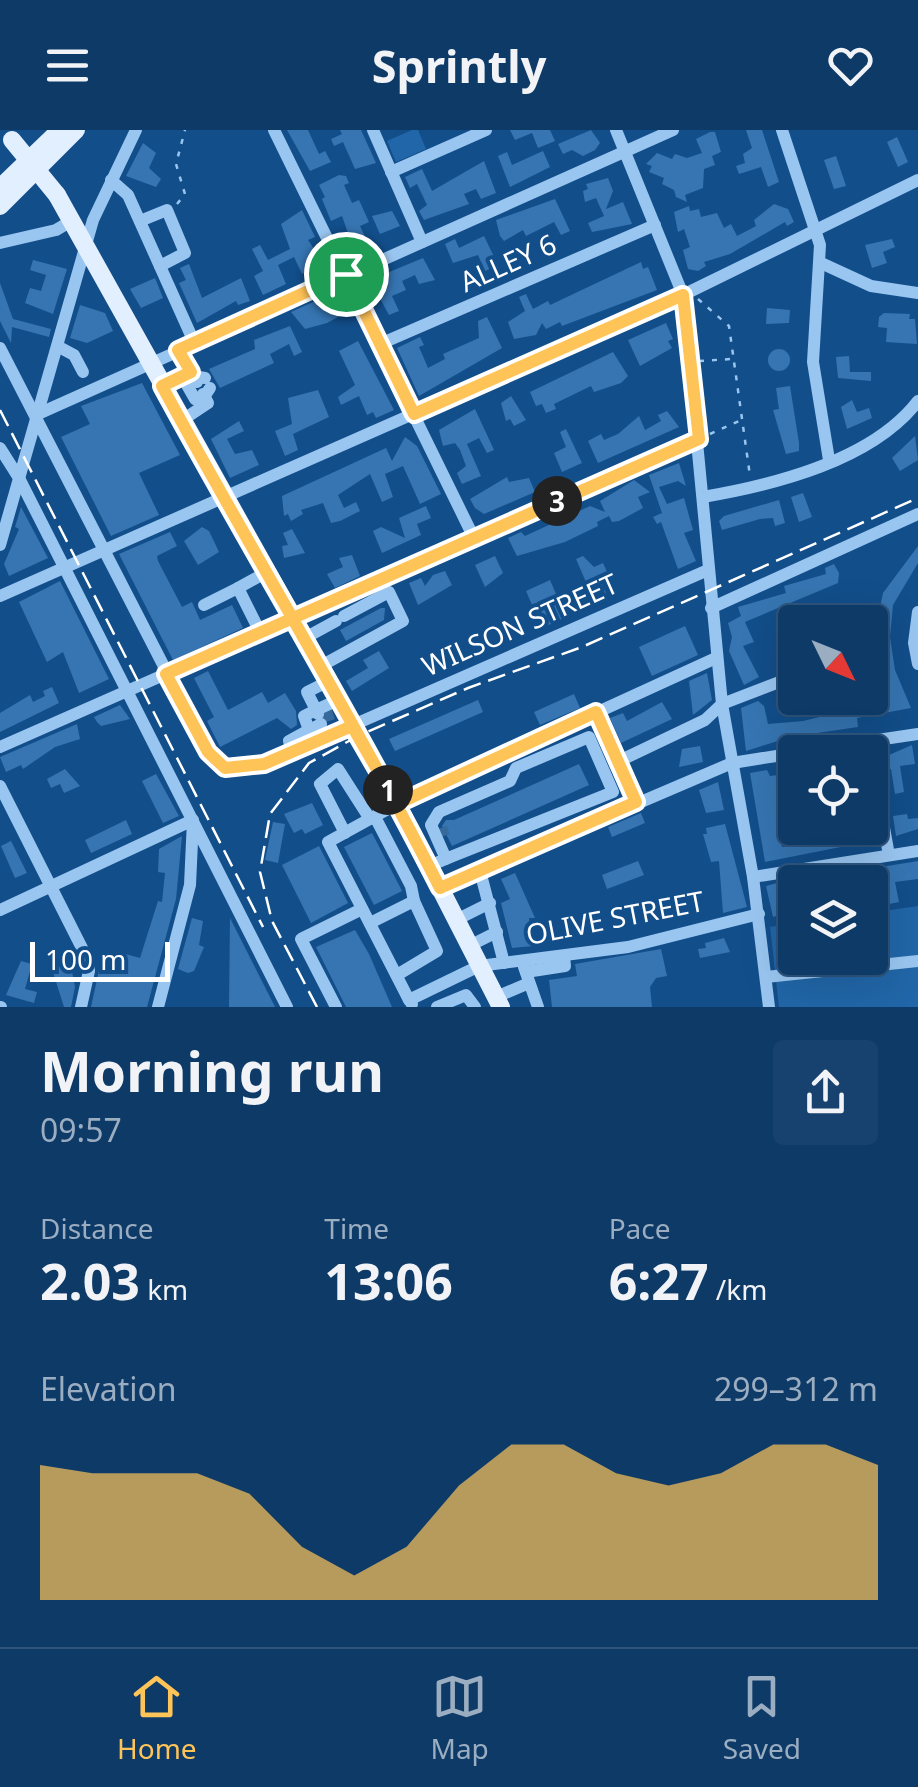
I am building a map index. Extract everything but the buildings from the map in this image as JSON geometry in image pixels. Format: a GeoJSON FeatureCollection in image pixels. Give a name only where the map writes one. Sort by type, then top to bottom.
{"type":"FeatureCollection","features":[{"type":"Feature","properties":{"kind":"main road"},"geometry":{"type":"LineString","coordinates":[[0,188],[60,130]]}},
{"type":"Feature","properties":{"kind":"main road"},"geometry":{"type":"LineString","coordinates":[[0,206],[76,130]]}},
{"type":"Feature","properties":{"kind":"main road"},"geometry":{"type":"LineString","coordinates":[[7,135],[57,195],[88,246],[222,497],[323,674],[323,718],[352,726],[412,834],[443,861],[440,888],[498,1002]]}},
{"type":"Feature","properties":{"kind":"street"},"geometry":{"type":"LineString","coordinates":[[0,545],[93,220],[136,130]]}},
{"type":"Feature","properties":{"kind":"street"},"geometry":{"type":"LineString","coordinates":[[274,130],[474,538]]}},
{"type":"Feature","properties":{"kind":"street"},"geometry":{"type":"LineString","coordinates":[[373,130],[422,242]]}},
{"type":"Feature","properties":{"kind":"street"},"geometry":{"type":"LineString","coordinates":[[391,172],[486,130]]}},
{"type":"Feature","properties":{"kind":"street"},"geometry":{"type":"LineString","coordinates":[[616,130],[686,293],[716,658],[759,914],[770,1007]]}},
{"type":"Feature","properties":{"kind":"street"},"geometry":{"type":"LineString","coordinates":[[38,414],[672,130]]}},
{"type":"Feature","properties":{"kind":"street"},"geometry":{"type":"LineString","coordinates":[[782,130],[816,230],[821,264],[813,362],[829,460]]}},
{"type":"Feature","properties":{"kind":"street"},"geometry":{"type":"LineString","coordinates":[[111,180],[128,196],[194,342]]}},
{"type":"Feature","properties":{"kind":"street"},"geometry":{"type":"LineString","coordinates":[[0,596],[686,293],[918,180]]}},
{"type":"Feature","properties":{"kind":"street"},"geometry":{"type":"LineString","coordinates":[[140,221],[167,210],[185,253],[160,266]]}},
{"type":"Feature","properties":{"kind":"street"},"geometry":{"type":"LineString","coordinates":[[0,243],[56,230],[72,220]]}},
{"type":"Feature","properties":{"kind":"street","name":"ALLEY 6"},"geometry":{"type":"LineString","coordinates":[[380,344],[655,225]]}},
{"type":"Feature","properties":{"kind":"street"},"geometry":{"type":"LineString","coordinates":[[821,264],[871,286],[918,293]]}},
{"type":"Feature","properties":{"kind":"street"},"geometry":{"type":"LineString","coordinates":[[59,347],[74,356],[83,372]]}},
{"type":"Feature","properties":{"kind":"street"},"geometry":{"type":"LineString","coordinates":[[0,348],[38,414],[166,674]]}},
{"type":"Feature","properties":{"kind":"street"},"geometry":{"type":"LineString","coordinates":[[178,350],[208,403],[181,420]]}},
{"type":"Feature","properties":{"kind":"street"},"geometry":{"type":"LineString","coordinates":[[162,386],[200,384]]}},
{"type":"Feature","properties":{"kind":"street"},"geometry":{"type":"LineString","coordinates":[[703,496],[752,487],[829,460],[886,434],[918,402]]}},
{"type":"Feature","properties":{"kind":"street"},"geometry":{"type":"LineString","coordinates":[[0,746],[699,439]]}},
{"type":"Feature","properties":{"kind":"street"},"geometry":{"type":"LineString","coordinates":[[0,448],[20,478],[287,1007]]}},
{"type":"Feature","properties":{"kind":"street"},"geometry":{"type":"LineString","coordinates":[[0,494],[20,478]]}},
{"type":"Feature","properties":{"kind":"street"},"geometry":{"type":"LineString","coordinates":[[711,608],[918,514]]}},
{"type":"Feature","properties":{"kind":"street","name":"WILSON STREET"},"geometry":{"type":"LineString","coordinates":[[166,674],[218,764],[234,770],[248,768],[292,752],[323,718],[352,726],[708,570]]}},
{"type":"Feature","properties":{"kind":"street"},"geometry":{"type":"LineString","coordinates":[[204,605],[265,573]]}},
{"type":"Feature","properties":{"kind":"street"},"geometry":{"type":"LineString","coordinates":[[238,588],[261,634]]}},
{"type":"Feature","properties":{"kind":"street"},"geometry":{"type":"LineString","coordinates":[[303,639],[388,592],[404,621],[323,674]]}},
{"type":"Feature","properties":{"kind":"street"},"geometry":{"type":"LineString","coordinates":[[918,612],[914,642],[918,664]]}},
{"type":"Feature","properties":{"kind":"street"},"geometry":{"type":"LineString","coordinates":[[411,1003],[328,842],[397,804],[716,658]]}},
{"type":"Feature","properties":{"kind":"street"},"geometry":{"type":"LineString","coordinates":[[615,763],[705,720],[722,704],[778,683]]}},
{"type":"Feature","properties":{"kind":"street"},"geometry":{"type":"LineString","coordinates":[[596,712],[615,763],[636,802]]}},
{"type":"Feature","properties":{"kind":"street"},"geometry":{"type":"LineString","coordinates":[[888,738],[918,734]]}},
{"type":"Feature","properties":{"kind":"street"},"geometry":{"type":"LineString","coordinates":[[412,834],[438,824],[510,781],[516,768],[589,737],[613,792],[443,861],[438,824],[428,790]]}},
{"type":"Feature","properties":{"kind":"street"},"geometry":{"type":"LineString","coordinates":[[440,888],[732,763],[778,756]]}},
{"type":"Feature","properties":{"kind":"street"},"geometry":{"type":"LineString","coordinates":[[346,832],[320,784],[338,769],[412,886],[414,901],[437,951],[396,975]]}},
{"type":"Feature","properties":{"kind":"street"},"geometry":{"type":"LineString","coordinates":[[0,786],[88,958],[81,1007]]}},
{"type":"Feature","properties":{"kind":"street"},"geometry":{"type":"LineString","coordinates":[[0,910],[193,820]]}},
{"type":"Feature","properties":{"kind":"street"},"geometry":{"type":"LineString","coordinates":[[158,1007],[190,885],[193,820]]}},
{"type":"Feature","properties":{"kind":"street"},"geometry":{"type":"LineString","coordinates":[[888,845],[890,855]]}},
{"type":"Feature","properties":{"kind":"street"},"geometry":{"type":"LineString","coordinates":[[753,877],[918,850]]}},
{"type":"Feature","properties":{"kind":"street"},"geometry":{"type":"LineString","coordinates":[[480,871],[504,963]]}},
{"type":"Feature","properties":{"kind":"street"},"geometry":{"type":"LineString","coordinates":[[370,923],[414,901]]}},
{"type":"Feature","properties":{"kind":"street"},"geometry":{"type":"LineString","coordinates":[[456,920],[490,903]]}},
{"type":"Feature","properties":{"kind":"street"},"geometry":{"type":"LineString","coordinates":[[336,1007],[301,938],[362,908]]}},
{"type":"Feature","properties":{"kind":"street","name":"OLIVE STREET"},"geometry":{"type":"LineString","coordinates":[[411,1003],[479,966],[504,963],[526,972],[564,956],[628,947],[759,914]]}},
{"type":"Feature","properties":{"kind":"street"},"geometry":{"type":"LineString","coordinates":[[469,946],[497,932]]}},
{"type":"Feature","properties":{"kind":"street"},"geometry":{"type":"LineString","coordinates":[[766,977],[918,961]]}},
{"type":"Feature","properties":{"kind":"street"},"geometry":{"type":"LineString","coordinates":[[498,1002],[526,972],[538,1007]]}},
{"type":"Feature","properties":{"kind":"street"},"geometry":{"type":"LineString","coordinates":[[438,986],[441,1005],[466,995],[475,1007]]}},
{"type":"Feature","properties":{"kind":"path"},"geometry":{"type":"LineString","coordinates":[[167,210],[185,194],[176,164],[185,130]]}},
{"type":"Feature","properties":{"kind":"path"},"geometry":{"type":"LineString","coordinates":[[686,293],[729,326],[752,487]]}},
{"type":"Feature","properties":{"kind":"path"},"geometry":{"type":"LineString","coordinates":[[691,362],[733,358]]}},
{"type":"Feature","properties":{"kind":"path"},"geometry":{"type":"LineString","coordinates":[[699,439],[740,421]]}},
{"type":"Feature","properties":{"kind":"shaded area"},"geometry":{"type":"Polygon","coordinates":[[[418,130],[426,149],[396,162],[387,141],[418,130]]]}},
{"type":"Feature","properties":{"kind":"shaded area"},"geometry":{"type":"Polygon","coordinates":[[[918,906],[918,1007],[779,1007],[770,927],[778,926],[778,975],[888,975],[888,910],[918,906]]]}},
{"type":"Feature","properties":{"kind":"tunnel"},"geometry":{"type":"LineString","coordinates":[[326,711],[329,721]]}},
{"type":"Feature","properties":{"kind":"tunnel"},"geometry":{"type":"LineString","coordinates":[[441,828],[444,836]]}},
{"type":"Feature","properties":{"kind":"railway"},"geometry":{"type":"LineString","coordinates":[[0,410],[263,927]]}},
{"type":"Feature","properties":{"kind":"railway"},"geometry":{"type":"LineString","coordinates":[[317,1007],[272,921],[260,872],[270,814],[309,763],[358,736],[468,688],[582,647],[918,498]]}},
{"type":"Feature","properties":{"kind":"route"},"geometry":{"type":"LineString","coordinates":[[346,274],[178,350],[191,372],[162,386],[222,497],[292,621],[397,804],[440,888],[636,802],[615,763],[596,712],[397,804],[352,726],[264,764],[225,768],[208,752],[166,674],[292,621],[699,439],[683,295],[414,414],[346,274]]}}]}
